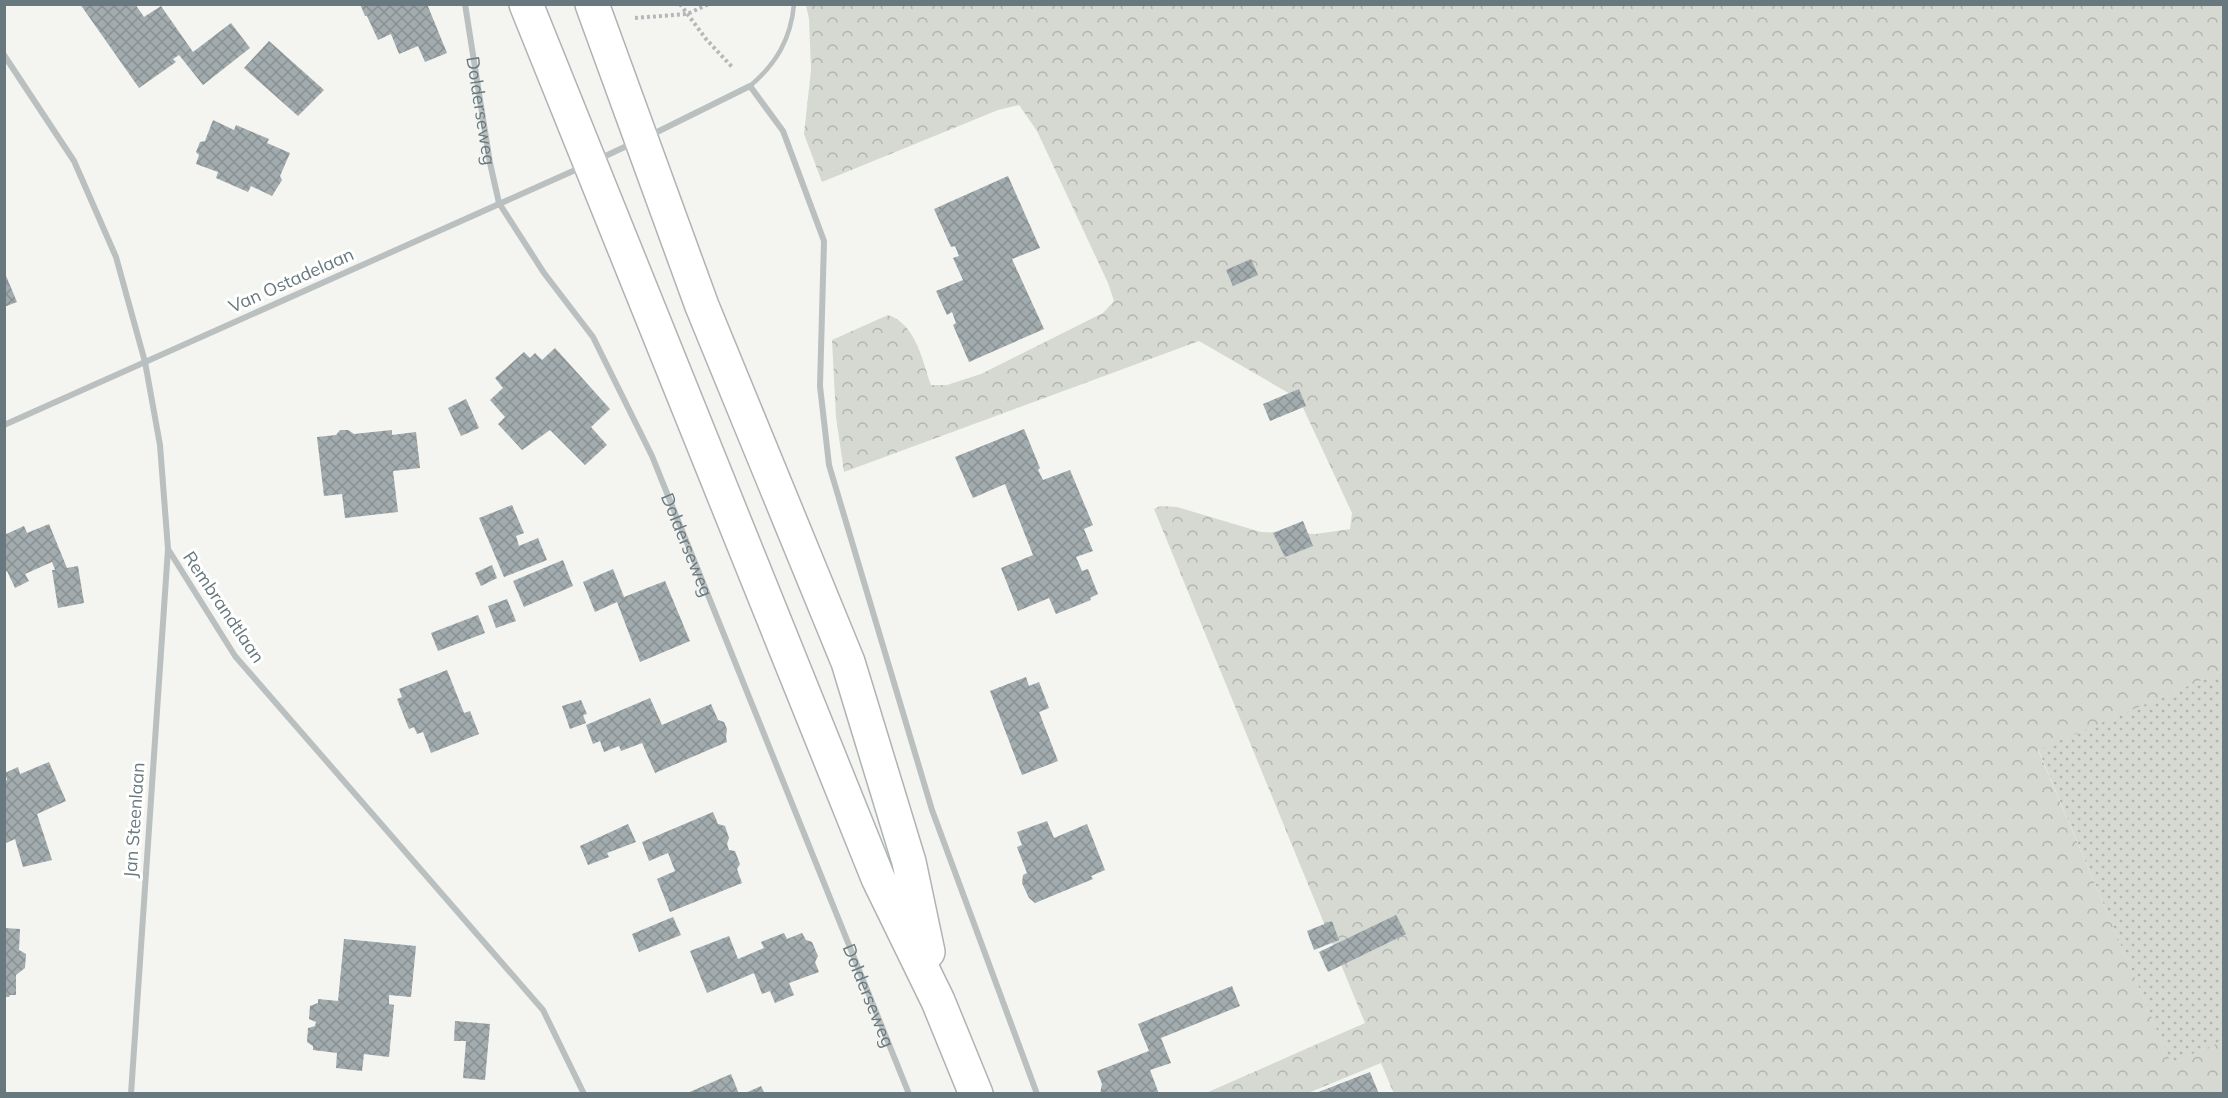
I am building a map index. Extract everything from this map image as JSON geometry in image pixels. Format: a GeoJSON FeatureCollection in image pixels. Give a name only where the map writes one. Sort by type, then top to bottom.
{"type":"FeatureCollection","features":[{"type":"Feature","properties":{"kind":"main road"},"geometry":{"type":"LineString","coordinates":[[525,4],[878,878],[938,1001],[976,1094]]}},
{"type":"Feature","properties":{"kind":"main road"},"geometry":{"type":"LineString","coordinates":[[591,4],[702,306],[848,662],[909,862],[938,1001]]}},
{"type":"Feature","properties":{"kind":"street","name":"Dolderseweg"},"geometry":{"type":"LineString","coordinates":[[465,4],[490,163],[499,203],[544,273],[593,337],[652,456],[909,1094]]}},
{"type":"Feature","properties":{"kind":"street","name":"Rembrandtlaan"},"geometry":{"type":"LineString","coordinates":[[4,55],[74,161],[116,257],[145,362],[160,445],[168,549],[235,656],[543,1010],[584,1094]]}},
{"type":"Feature","properties":{"kind":"street"},"geometry":{"type":"LineString","coordinates":[[591,163],[750,86],[783,131],[824,241],[819,386],[829,465],[932,810],[1037,1094]]}},
{"type":"Feature","properties":{"kind":"street","name":"Van Ostadelaan"},"geometry":{"type":"LineString","coordinates":[[4,425],[591,163]]}},
{"type":"Feature","properties":{"kind":"street","name":"Jan Steenlaan"},"geometry":{"type":"LineString","coordinates":[[131,1094],[168,549]]}},
{"type":"Feature","properties":{"kind":"lane"},"geometry":{"type":"LineString","coordinates":[[750,86],[763,75],[787,40],[794,4]]}},
{"type":"Feature","properties":{"kind":"path"},"geometry":{"type":"LineString","coordinates":[[680,4],[706,39],[750,86]]}},
{"type":"Feature","properties":{"kind":"path"},"geometry":{"type":"LineString","coordinates":[[687,14],[709,4]]}},
{"type":"Feature","properties":{"kind":"green space"},"geometry":{"type":"Polygon","coordinates":[[[806,5],[2223,5],[2223,671],[2038,750],[2171,1063],[2223,1041],[2223,1093],[1394,1094],[1381,1063],[1308,1093],[1206,1093],[1365,1023],[1154,509],[1160,506],[1177,507],[1261,532],[1316,534],[1350,529],[1352,513],[1299,399],[1199,341],[844,472],[836,417],[832,340],[888,315],[898,320],[912,335],[931,385],[947,385],[981,374],[1103,313],[1114,301],[1108,283],[1037,131],[1019,105],[998,110],[822,182],[804,134],[811,70],[809,19],[806,5]]]}},
{"type":"Feature","properties":{"kind":"green space"},"geometry":{"type":"Polygon","coordinates":[[[2223,671],[2223,1041],[2171,1064],[2038,749],[2223,671]]]}},
{"type":"Feature","properties":{"kind":"building"},"geometry":{"type":"Polygon","coordinates":[[[80,4],[135,4],[144,17],[161,6],[193,52],[231,23],[250,48],[203,85],[179,55],[173,59],[176,62],[139,88],[80,4]]]}},
{"type":"Feature","properties":{"kind":"building"},"geometry":{"type":"Polygon","coordinates":[[[360,4],[427,4],[447,53],[425,62],[418,46],[399,54],[391,34],[378,40],[360,4]]]}},
{"type":"Feature","properties":{"kind":"building"},"geometry":{"type":"Polygon","coordinates":[[[269,41],[324,90],[298,116],[244,68],[269,41]]]}},
{"type":"Feature","properties":{"kind":"building"},"geometry":{"type":"Polygon","coordinates":[[[213,120],[234,130],[236,125],[269,139],[267,143],[290,153],[280,176],[282,180],[272,196],[251,186],[248,192],[216,178],[218,172],[196,164],[199,155],[196,152],[200,142],[205,141],[213,120]]]}},
{"type":"Feature","properties":{"kind":"building"},"geometry":{"type":"Polygon","coordinates":[[[1008,176],[1040,248],[1012,259],[1044,329],[969,362],[953,325],[956,323],[952,312],[947,315],[936,291],[963,280],[953,258],[959,256],[955,246],[951,247],[934,209],[1008,176]]]}},
{"type":"Feature","properties":{"kind":"building"},"geometry":{"type":"Polygon","coordinates":[[[1251,259],[1258,275],[1233,286],[1226,270],[1251,259]]]}},
{"type":"Feature","properties":{"kind":"building"},"geometry":{"type":"Polygon","coordinates":[[[4,271],[17,302],[4,307],[4,271]]]}},
{"type":"Feature","properties":{"kind":"building"},"geometry":{"type":"Polygon","coordinates":[[[555,348],[610,409],[591,427],[607,445],[585,465],[550,430],[522,450],[498,424],[505,417],[490,400],[503,388],[495,378],[524,352],[530,358],[535,353],[542,360],[555,348]]]}},
{"type":"Feature","properties":{"kind":"building"},"geometry":{"type":"Polygon","coordinates":[[[1299,389],[1306,406],[1270,421],[1263,404],[1299,389]]]}},
{"type":"Feature","properties":{"kind":"building"},"geometry":{"type":"Polygon","coordinates":[[[466,399],[479,428],[461,436],[448,408],[466,399]]]}},
{"type":"Feature","properties":{"kind":"building"},"geometry":{"type":"Polygon","coordinates":[[[1024,429],[1043,480],[1070,470],[1093,525],[1084,529],[1093,551],[1076,557],[1082,571],[1088,569],[1098,594],[1090,598],[1091,600],[1056,614],[1049,598],[1018,611],[1001,568],[1033,555],[1005,484],[973,498],[955,457],[1024,429]]]}},
{"type":"Feature","properties":{"kind":"building"},"geometry":{"type":"Polygon","coordinates":[[[340,430],[348,430],[354,434],[392,430],[392,435],[416,432],[420,468],[393,471],[398,512],[345,518],[342,494],[324,496],[317,437],[336,435],[340,430]]]}},
{"type":"Feature","properties":{"kind":"building"},"geometry":{"type":"Polygon","coordinates":[[[512,505],[524,533],[516,536],[519,546],[538,538],[547,560],[504,577],[479,518],[512,505]]]}},
{"type":"Feature","properties":{"kind":"building"},"geometry":{"type":"Polygon","coordinates":[[[1303,521],[1313,546],[1285,557],[1273,533],[1303,521]]]}},
{"type":"Feature","properties":{"kind":"building"},"geometry":{"type":"Polygon","coordinates":[[[49,524],[67,568],[78,566],[84,603],[58,608],[52,570],[55,570],[52,562],[25,574],[29,581],[15,588],[7,571],[4,573],[4,535],[24,526],[27,533],[49,524]]]}},
{"type":"Feature","properties":{"kind":"building"},"geometry":{"type":"Polygon","coordinates":[[[563,560],[573,586],[524,607],[513,581],[563,560]]]}},
{"type":"Feature","properties":{"kind":"building"},"geometry":{"type":"Polygon","coordinates":[[[492,565],[497,578],[481,586],[475,573],[492,565]]]}},
{"type":"Feature","properties":{"kind":"building"},"geometry":{"type":"Polygon","coordinates":[[[613,569],[624,597],[665,581],[690,641],[640,662],[617,602],[595,612],[583,582],[613,569]]]}},
{"type":"Feature","properties":{"kind":"building"},"geometry":{"type":"Polygon","coordinates":[[[507,599],[516,621],[496,628],[488,606],[507,599]]]}},
{"type":"Feature","properties":{"kind":"building"},"geometry":{"type":"Polygon","coordinates":[[[478,615],[485,633],[438,651],[431,633],[478,615]]]}},
{"type":"Feature","properties":{"kind":"building"},"geometry":{"type":"Polygon","coordinates":[[[447,670],[464,713],[470,711],[479,734],[431,753],[423,732],[417,734],[414,727],[409,729],[397,699],[402,697],[399,689],[447,670]]]}},
{"type":"Feature","properties":{"kind":"building"},"geometry":{"type":"Polygon","coordinates":[[[1026,677],[1029,686],[1039,682],[1049,708],[1039,712],[1058,761],[1022,775],[990,691],[1026,677]]]}},
{"type":"Feature","properties":{"kind":"building"},"geometry":{"type":"Polygon","coordinates":[[[650,698],[662,725],[711,704],[718,720],[724,722],[727,729],[727,742],[655,773],[642,743],[621,751],[619,746],[604,752],[600,741],[593,744],[586,725],[650,698]]]}},
{"type":"Feature","properties":{"kind":"building"},"geometry":{"type":"Polygon","coordinates":[[[581,700],[587,714],[583,715],[586,723],[570,729],[562,706],[581,700]]]}},
{"type":"Feature","properties":{"kind":"building"},"geometry":{"type":"Polygon","coordinates":[[[49,762],[66,801],[37,814],[52,860],[23,867],[15,839],[4,844],[4,781],[7,780],[5,773],[18,767],[20,774],[49,762]]]}},
{"type":"Feature","properties":{"kind":"building"},"geometry":{"type":"Polygon","coordinates":[[[713,812],[718,824],[725,826],[729,838],[727,844],[729,850],[735,851],[740,864],[737,869],[742,883],[670,912],[657,879],[675,871],[668,853],[649,861],[642,842],[713,812]]]}},
{"type":"Feature","properties":{"kind":"building"},"geometry":{"type":"Polygon","coordinates":[[[1047,821],[1054,838],[1087,824],[1105,870],[1091,876],[1093,879],[1035,903],[1029,898],[1022,883],[1023,875],[1027,873],[1017,847],[1022,845],[1017,832],[1047,821]]]}},
{"type":"Feature","properties":{"kind":"building"},"geometry":{"type":"Polygon","coordinates":[[[628,824],[636,842],[607,853],[609,857],[588,865],[580,846],[628,824]]]}},
{"type":"Feature","properties":{"kind":"building"},"geometry":{"type":"Polygon","coordinates":[[[1396,915],[1406,934],[1328,972],[1319,952],[1396,915]]]}},
{"type":"Feature","properties":{"kind":"building"},"geometry":{"type":"Polygon","coordinates":[[[673,917],[681,935],[639,952],[632,934],[673,917]]]}},
{"type":"Feature","properties":{"kind":"building"},"geometry":{"type":"Polygon","coordinates":[[[1332,921],[1339,940],[1314,950],[1307,931],[1332,921]]]}},
{"type":"Feature","properties":{"kind":"building"},"geometry":{"type":"Polygon","coordinates":[[[4,928],[20,929],[19,950],[26,954],[25,968],[16,975],[16,995],[9,997],[4,997],[4,928]]]}},
{"type":"Feature","properties":{"kind":"building"},"geometry":{"type":"Polygon","coordinates":[[[784,933],[787,939],[802,933],[806,940],[812,942],[818,956],[815,962],[819,972],[789,983],[794,995],[775,1003],[770,991],[762,994],[754,973],[707,993],[690,951],[729,936],[738,959],[764,948],[761,942],[784,933]]]}},
{"type":"Feature","properties":{"kind":"building"},"geometry":{"type":"Polygon","coordinates":[[[344,939],[416,946],[411,997],[389,995],[389,1004],[394,1005],[389,1057],[364,1054],[362,1071],[336,1068],[337,1053],[313,1050],[313,1046],[307,1042],[308,1028],[315,1026],[316,1022],[309,1019],[310,1006],[318,1003],[318,999],[338,1001],[344,939]]]}},
{"type":"Feature","properties":{"kind":"building"},"geometry":{"type":"Polygon","coordinates":[[[1232,986],[1240,1006],[1161,1038],[1171,1063],[1150,1070],[1159,1094],[1100,1094],[1102,1084],[1097,1071],[1149,1051],[1138,1024],[1232,986]]]}},
{"type":"Feature","properties":{"kind":"building"},"geometry":{"type":"Polygon","coordinates":[[[455,1021],[490,1024],[485,1080],[463,1078],[466,1041],[454,1041],[455,1021]]]}},
{"type":"Feature","properties":{"kind":"building"},"geometry":{"type":"Polygon","coordinates":[[[1370,1072],[1379,1094],[1316,1094],[1316,1093],[1370,1072]]]}},
{"type":"Feature","properties":{"kind":"building"},"geometry":{"type":"Polygon","coordinates":[[[731,1074],[739,1094],[685,1094],[731,1074]]]}},
{"type":"Feature","properties":{"kind":"building"},"geometry":{"type":"Polygon","coordinates":[[[761,1086],[765,1094],[743,1094],[761,1086]]]}}]}
